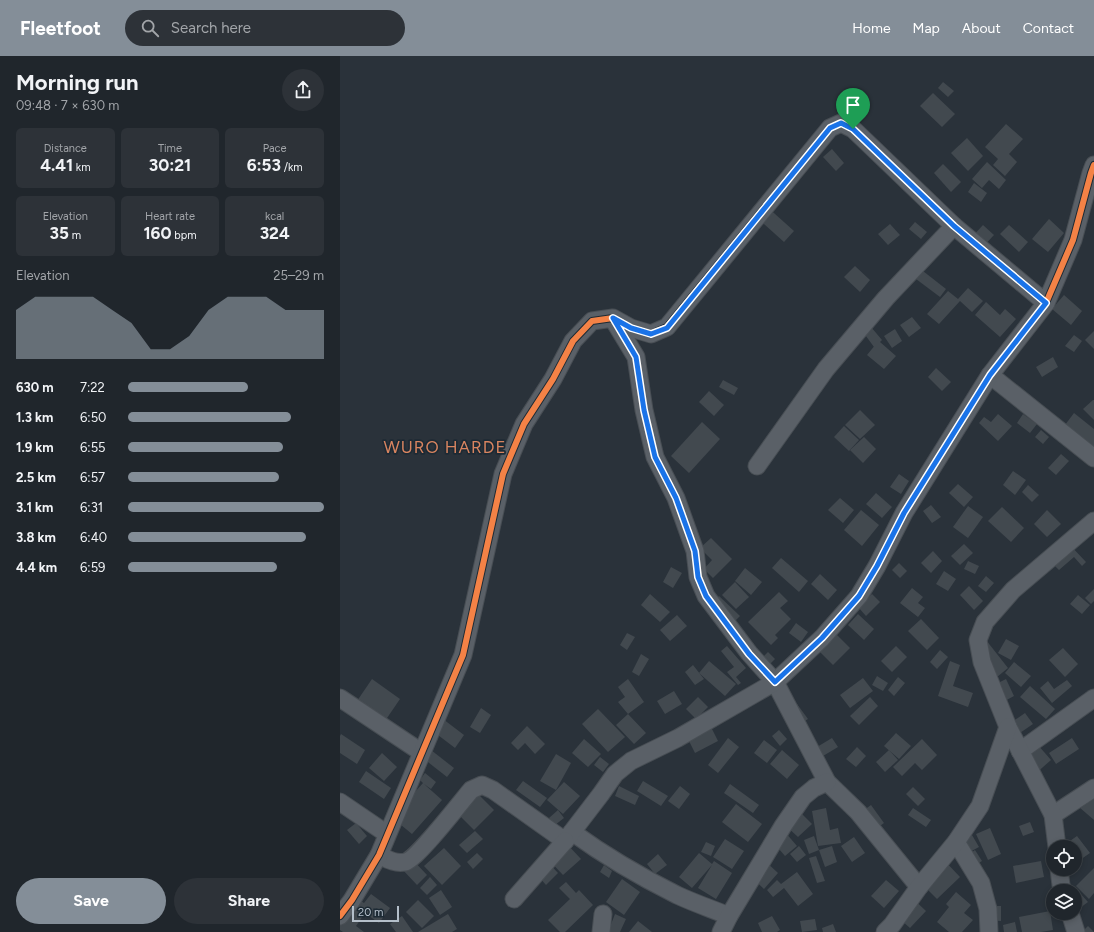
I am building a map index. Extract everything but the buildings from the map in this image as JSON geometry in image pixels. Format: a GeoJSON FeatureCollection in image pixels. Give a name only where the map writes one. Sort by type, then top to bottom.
{"type":"FeatureCollection","features":[{"type":"Feature","properties":{"kind":"street"},"geometry":{"type":"LineString","coordinates":[[340,916],[352,900],[379,855],[463,655],[503,474],[524,424],[553,379],[573,341],[592,321],[613,318],[631,328],[651,334],[667,328],[830,128],[841,123],[853,129],[954,226],[1046,303]]}},
{"type":"Feature","properties":{"kind":"street"},"geometry":{"type":"LineString","coordinates":[[514,899],[568,836],[615,774],[632,761],[678,738],[775,682],[822,638],[859,596],[877,566],[904,513],[990,375],[1046,303],[1073,240],[1094,164]]}},
{"type":"Feature","properties":{"kind":"street"},"geometry":{"type":"LineString","coordinates":[[757,466],[826,369],[886,298],[954,226]]}},
{"type":"Feature","properties":{"kind":"street"},"geometry":{"type":"LineString","coordinates":[[613,318],[636,357],[644,410],[655,457],[676,498],[695,551],[698,577],[706,596],[749,654],[775,682],[827,782],[858,812],[919,888]]}},
{"type":"Feature","properties":{"kind":"street"},"geometry":{"type":"LineString","coordinates":[[990,375],[1094,458]]}},
{"type":"Feature","properties":{"kind":"street"},"geometry":{"type":"LineString","coordinates":[[1056,840],[1053,815],[1008,727],[982,662],[978,640],[985,622],[1013,590],[1094,521]]}},
{"type":"Feature","properties":{"kind":"street"},"geometry":{"type":"LineString","coordinates":[[340,698],[421,752]]}},
{"type":"Feature","properties":{"kind":"street"},"geometry":{"type":"LineString","coordinates":[[1020,751],[1094,698]]}},
{"type":"Feature","properties":{"kind":"street"},"geometry":{"type":"LineString","coordinates":[[885,932],[956,842],[980,806],[1008,727]]}},
{"type":"Feature","properties":{"kind":"street"},"geometry":{"type":"LineString","coordinates":[[721,932],[783,826],[803,798],[814,788],[827,782]]}},
{"type":"Feature","properties":{"kind":"street"},"geometry":{"type":"LineString","coordinates":[[379,855],[394,863],[407,862],[420,851],[471,790],[482,785],[493,790],[568,836],[592,846],[645,879],[679,896],[729,916]]}},
{"type":"Feature","properties":{"kind":"street"},"geometry":{"type":"LineString","coordinates":[[1053,815],[1094,788]]}},
{"type":"Feature","properties":{"kind":"street"},"geometry":{"type":"LineString","coordinates":[[340,802],[387,834]]}},
{"type":"Feature","properties":{"kind":"street"},"geometry":{"type":"LineString","coordinates":[[956,842],[981,883],[988,909],[989,932]]}},
{"type":"Feature","properties":{"kind":"street"},"geometry":{"type":"LineString","coordinates":[[601,932],[602,914]]}},
{"type":"Feature","properties":{"kind":"street"},"geometry":{"type":"LineString","coordinates":[[1072,920],[1076,932]]}},
{"type":"Feature","properties":{"kind":"cycle path"},"geometry":{"type":"LineString","coordinates":[[340,916],[352,900],[379,855],[463,655],[503,474],[524,424],[553,379],[573,341],[592,321],[613,318],[631,328],[651,334],[667,327],[830,128],[841,123],[853,129],[954,226],[1046,303],[1073,240],[1094,165]]}},
{"type":"Feature","properties":{"kind":"district","name":"WURO HARDE"},"geometry":{"type":"Point","coordinates":[445,447]}},
{"type":"Feature","properties":{"kind":"route"},"geometry":{"type":"LineString","coordinates":[[841,123],[853,129],[954,226],[1046,303],[990,375],[904,513],[877,566],[859,596],[822,638],[775,682],[749,654],[706,596],[698,577],[695,551],[676,498],[655,457],[644,410],[636,357],[613,318],[631,328],[651,334],[667,328],[830,128],[841,123]]}}]}
